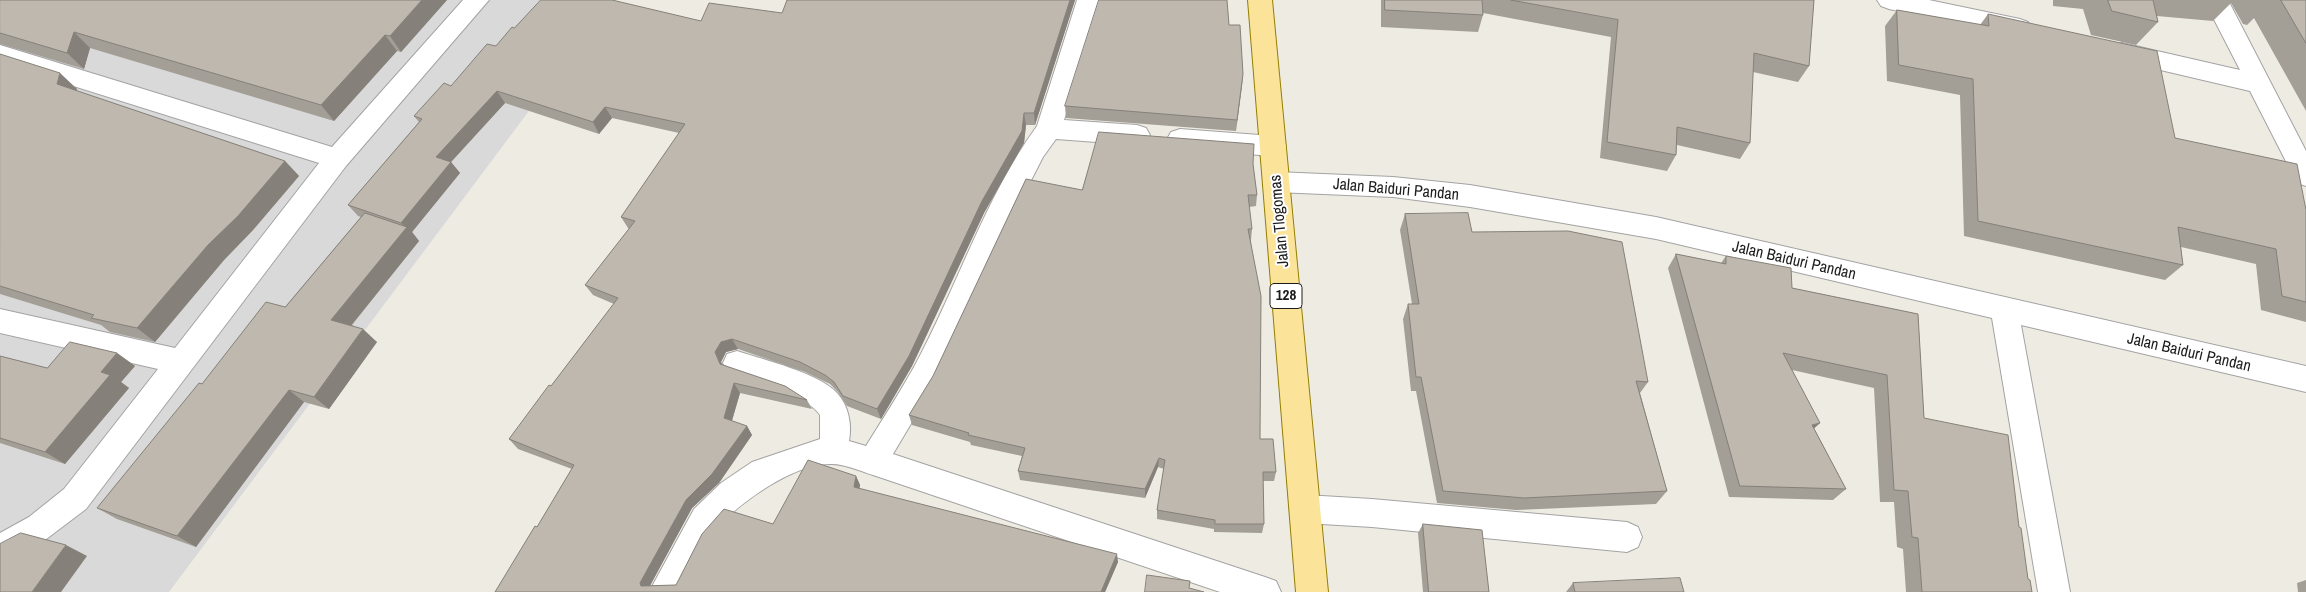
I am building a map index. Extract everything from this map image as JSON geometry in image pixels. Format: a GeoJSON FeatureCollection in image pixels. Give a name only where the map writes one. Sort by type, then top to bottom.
{"type":"FeatureCollection","features":[{"type":"Feature","properties":{"kind":"main road","name":"Jalan Tlogomas"},"geometry":{"type":"LineString","coordinates":[[1260,0],[1312,592]]}},
{"type":"Feature","properties":{"kind":"street"},"geometry":{"type":"LineString","coordinates":[[0,548],[28,536],[75,499],[337,159],[477,0]]}},
{"type":"Feature","properties":{"kind":"street"},"geometry":{"type":"LineString","coordinates":[[873,461],[924,376],[1007,201],[1034,150],[1049,129],[1089,0]]}},
{"type":"Feature","properties":{"kind":"street"},"geometry":{"type":"LineString","coordinates":[[1889,0],[2041,34]]}},
{"type":"Feature","properties":{"kind":"street"},"geometry":{"type":"LineString","coordinates":[[2216,0],[2306,176]]}},
{"type":"Feature","properties":{"kind":"street"},"geometry":{"type":"LineString","coordinates":[[2098,47],[2260,84]]}},
{"type":"Feature","properties":{"kind":"street"},"geometry":{"type":"LineString","coordinates":[[0,54],[337,159]]}},
{"type":"Feature","properties":{"kind":"street"},"geometry":{"type":"LineString","coordinates":[[1049,129],[1273,146]]}},
{"type":"Feature","properties":{"kind":"street","name":"Jalan Baiduri Pandan"},"geometry":{"type":"LineString","coordinates":[[1276,182],[1393,187],[1470,196],[1638,225],[2306,380]]}},
{"type":"Feature","properties":{"kind":"street"},"geometry":{"type":"LineString","coordinates":[[2005,311],[2054,592]]}},
{"type":"Feature","properties":{"kind":"street"},"geometry":{"type":"LineString","coordinates":[[0,321],[182,362]]}},
{"type":"Feature","properties":{"kind":"street"},"geometry":{"type":"LineString","coordinates":[[736,363],[815,393],[829,404],[836,420],[836,433],[832,450]]}},
{"type":"Feature","properties":{"kind":"street"},"geometry":{"type":"LineString","coordinates":[[665,592],[705,519],[732,493],[763,472],[810,454],[832,450],[873,461],[1265,592]]}},
{"type":"Feature","properties":{"kind":"street"},"geometry":{"type":"LineString","coordinates":[[1305,509],[1372,513],[1627,537]]}},
{"type":"Feature","properties":{"kind":"shaded area"},"geometry":{"type":"Polygon","coordinates":[[[0,0],[612,0],[169,592],[0,592],[0,0]]]}},
{"type":"Feature","properties":{"kind":"building"},"geometry":{"type":"Polygon","coordinates":[[[0,0],[422,0],[390,36],[385,35],[321,105],[74,32],[67,53],[0,33],[0,0]]]}},
{"type":"Feature","properties":{"kind":"building"},"geometry":{"type":"Polygon","coordinates":[[[541,0],[612,0],[701,21],[709,3],[782,13],[787,0],[1070,0],[1034,113],[1024,113],[1022,131],[982,201],[909,356],[877,409],[843,396],[834,382],[800,362],[732,339],[721,342],[715,352],[720,364],[785,386],[807,400],[734,383],[724,418],[747,426],[712,474],[686,500],[640,583],[641,586],[676,585],[702,534],[724,509],[773,524],[808,460],[856,476],[854,487],[1117,554],[1101,592],[495,592],[574,465],[509,439],[618,298],[585,285],[635,221],[621,217],[685,124],[605,107],[593,122],[497,91],[436,157],[451,162],[401,223],[348,205],[422,119],[414,116],[444,83],[451,86],[487,44],[496,46],[512,27],[514,28],[541,0]]]}},
{"type":"Feature","properties":{"kind":"building"},"geometry":{"type":"Polygon","coordinates":[[[1099,0],[1227,0],[1229,25],[1240,25],[1243,74],[1237,120],[1065,106],[1099,0]]]}},
{"type":"Feature","properties":{"kind":"building"},"geometry":{"type":"Polygon","coordinates":[[[1385,0],[1482,0],[1483,15],[1385,10],[1385,0]]]}},
{"type":"Feature","properties":{"kind":"building"},"geometry":{"type":"Polygon","coordinates":[[[1511,0],[1814,0],[1809,66],[1754,53],[1750,143],[1677,127],[1676,155],[1607,142],[1618,20],[1511,0]]]}},
{"type":"Feature","properties":{"kind":"building"},"geometry":{"type":"Polygon","coordinates":[[[2108,0],[2153,0],[2158,22],[2112,11],[2108,0]]]}},
{"type":"Feature","properties":{"kind":"building"},"geometry":{"type":"Polygon","coordinates":[[[2281,0],[2306,0],[2306,43],[2281,0]]]}},
{"type":"Feature","properties":{"kind":"building"},"geometry":{"type":"Polygon","coordinates":[[[1897,10],[1989,26],[1988,14],[2157,51],[2175,138],[2297,164],[2306,210],[2306,302],[2282,296],[2276,249],[2178,227],[2183,265],[1978,221],[1973,79],[1899,65],[1897,10]]]}},
{"type":"Feature","properties":{"kind":"building"},"geometry":{"type":"Polygon","coordinates":[[[0,54],[60,73],[57,84],[285,161],[238,216],[208,245],[137,328],[91,318],[94,315],[0,286],[0,54]]]}},
{"type":"Feature","properties":{"kind":"building"},"geometry":{"type":"Polygon","coordinates":[[[1099,132],[1254,144],[1253,164],[1257,195],[1248,195],[1252,229],[1248,229],[1261,296],[1260,439],[1273,439],[1276,472],[1263,472],[1264,524],[1215,524],[1215,520],[1157,510],[1165,460],[1159,458],[1145,489],[1018,471],[1025,448],[968,435],[969,433],[909,415],[933,376],[1026,179],[1082,190],[1099,132]]]}},
{"type":"Feature","properties":{"kind":"building"},"geometry":{"type":"Polygon","coordinates":[[[365,213],[407,227],[331,320],[363,329],[314,397],[289,390],[177,536],[97,508],[199,383],[202,384],[266,302],[285,307],[365,213]]]}},
{"type":"Feature","properties":{"kind":"building"},"geometry":{"type":"Polygon","coordinates":[[[1468,213],[1472,232],[1568,231],[1622,242],[1648,382],[1636,381],[1667,491],[1524,498],[1443,491],[1421,377],[1416,377],[1408,304],[1419,304],[1405,214],[1468,213]]]}},
{"type":"Feature","properties":{"kind":"building"},"geometry":{"type":"Polygon","coordinates":[[[1676,254],[1726,264],[1726,256],[1791,268],[1792,288],[1918,314],[1924,418],[2008,435],[2019,527],[2021,528],[2028,579],[2030,580],[2032,592],[1922,592],[1918,538],[1912,537],[1908,491],[1894,490],[1887,375],[1783,353],[1820,423],[1812,425],[1846,489],[1740,486],[1676,254]]]}},
{"type":"Feature","properties":{"kind":"building"},"geometry":{"type":"Polygon","coordinates":[[[70,342],[117,353],[101,372],[110,375],[45,452],[0,438],[0,356],[47,368],[70,342]]]}},
{"type":"Feature","properties":{"kind":"building"},"geometry":{"type":"Polygon","coordinates":[[[1423,524],[1482,530],[1489,592],[1429,592],[1423,524]]]}},
{"type":"Feature","properties":{"kind":"building"},"geometry":{"type":"Polygon","coordinates":[[[21,533],[66,545],[32,592],[0,592],[0,544],[21,533]]]}},
{"type":"Feature","properties":{"kind":"building"},"geometry":{"type":"Polygon","coordinates":[[[1147,575],[1190,581],[1189,588],[1204,592],[1145,592],[1147,575]]]}},
{"type":"Feature","properties":{"kind":"building"},"geometry":{"type":"Polygon","coordinates":[[[1680,578],[1684,592],[1575,592],[1573,583],[1680,578]]]}}]}
